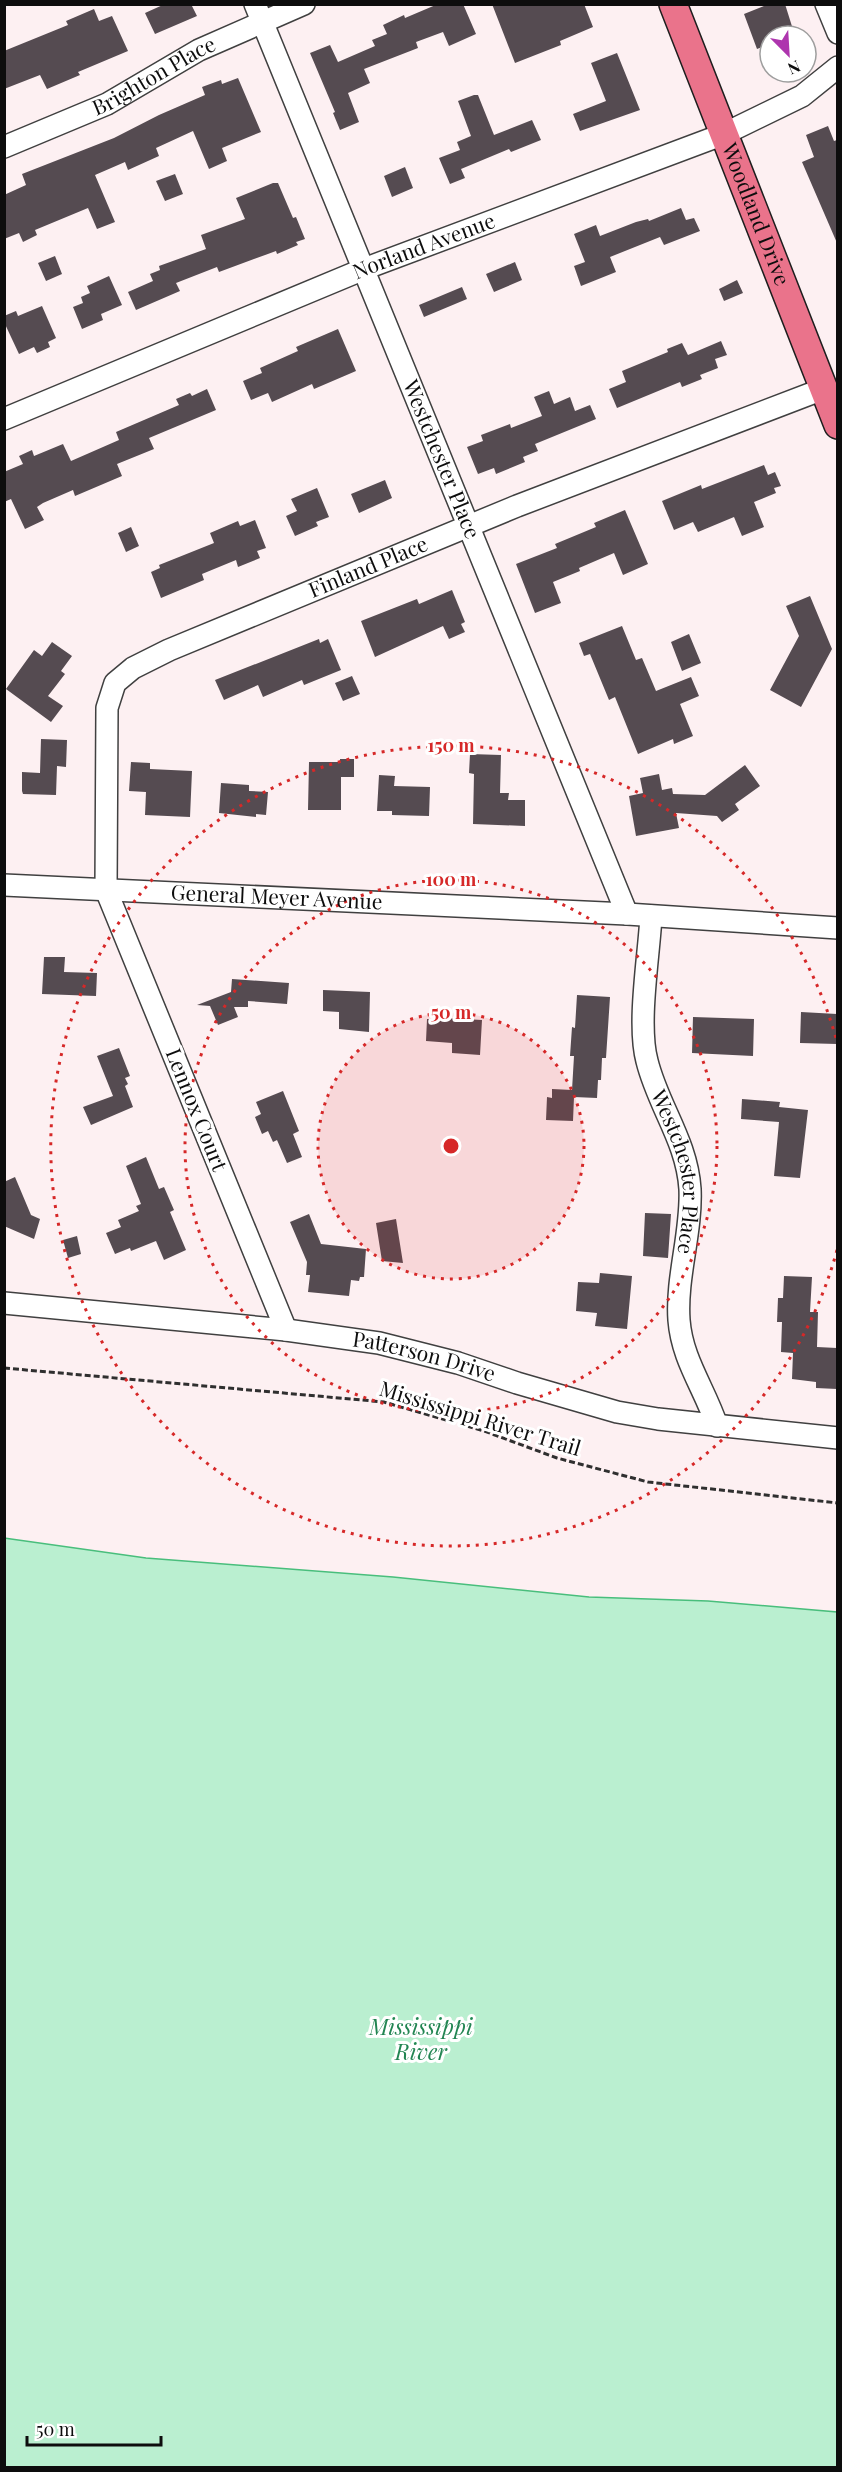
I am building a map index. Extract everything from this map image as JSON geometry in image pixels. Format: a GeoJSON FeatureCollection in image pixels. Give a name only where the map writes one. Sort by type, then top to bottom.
{"type":"FeatureCollection","features":[{"type":"Feature","properties":{"kind":"main road","name":"Woodland Drive"},"geometry":{"type":"LineString","coordinates":[[673,4],[837,425]]}},
{"type":"Feature","properties":{"kind":"street","name":"Brighton Place"},"geometry":{"type":"LineString","coordinates":[[4,147],[107,104],[259,13],[304,4]]}},
{"type":"Feature","properties":{"kind":"street"},"geometry":{"type":"LineString","coordinates":[[826,4],[837,33]]}},
{"type":"Feature","properties":{"kind":"street","name":"Westchester Place"},"geometry":{"type":"LineString","coordinates":[[259,13],[627,914]]}},
{"type":"Feature","properties":{"kind":"street","name":"Norland Avenue"},"geometry":{"type":"LineString","coordinates":[[4,419],[364,269],[724,134],[802,96],[837,67]]}},
{"type":"Feature","properties":{"kind":"street","name":"Finland Place"},"geometry":{"type":"LineString","coordinates":[[106,890],[107,708],[115,683],[133,668],[169,650],[517,506],[823,389]]}},
{"type":"Feature","properties":{"kind":"street","name":"General Meyer Avenue"},"geometry":{"type":"LineString","coordinates":[[4,885],[627,914],[837,928]]}},
{"type":"Feature","properties":{"kind":"street","name":"Lennox Court"},"geometry":{"type":"LineString","coordinates":[[106,890],[285,1330]]}},
{"type":"Feature","properties":{"kind":"street","name":"Westchester Place"},"geometry":{"type":"LineString","coordinates":[[651,916],[643,1028],[646,1057],[652,1080],[679,1137],[690,1190],[679,1318],[689,1365],[710,1405],[717,1426]]}},
{"type":"Feature","properties":{"kind":"street","name":"Patterson Drive"},"geometry":{"type":"LineString","coordinates":[[4,1303],[285,1330],[379,1343],[436,1357],[616,1412],[717,1426],[837,1438]]}},
{"type":"Feature","properties":{"kind":"path","name":"Mississippi River Trail"},"geometry":{"type":"LineString","coordinates":[[4,1368],[384,1402],[484,1431],[557,1458],[648,1482],[837,1503]]}},
{"type":"Feature","properties":{"kind":"water","name":"Mississippi River"},"geometry":{"type":"Polygon","coordinates":[[[4,1538],[146,1558],[393,1577],[589,1597],[708,1601],[837,1612],[837,2467],[5,2467],[4,1538]]]}},
{"type":"Feature","properties":{"kind":"building"},"geometry":{"type":"Polygon","coordinates":[[[165,4],[191,4],[197,16],[155,34],[145,13],[165,4]]]}},
{"type":"Feature","properties":{"kind":"building"},"geometry":{"type":"Polygon","coordinates":[[[438,4],[463,4],[476,34],[449,46],[443,32],[416,42],[418,48],[364,69],[370,83],[348,93],[359,122],[340,130],[333,113],[335,112],[310,53],[330,45],[338,62],[375,46],[372,40],[387,34],[383,25],[404,15],[405,18],[438,4]]]}},
{"type":"Feature","properties":{"kind":"building"},"geometry":{"type":"Polygon","coordinates":[[[492,4],[584,4],[593,27],[560,41],[561,45],[515,63],[492,4]]]}},
{"type":"Feature","properties":{"kind":"building"},"geometry":{"type":"Polygon","coordinates":[[[769,4],[785,4],[791,24],[758,24],[757,49],[744,14],[769,4]]]}},
{"type":"Feature","properties":{"kind":"building"},"geometry":{"type":"Polygon","coordinates":[[[94,9],[99,21],[112,16],[128,51],[78,72],[80,75],[47,89],[40,75],[4,89],[4,51],[68,25],[66,21],[94,9]]]}},
{"type":"Feature","properties":{"kind":"building"},"geometry":{"type":"Polygon","coordinates":[[[617,53],[640,110],[580,131],[573,114],[606,101],[591,63],[617,53]]]}},
{"type":"Feature","properties":{"kind":"building"},"geometry":{"type":"Polygon","coordinates":[[[238,78],[261,132],[222,148],[227,161],[209,169],[193,131],[156,148],[159,156],[128,170],[125,162],[95,175],[115,222],[97,229],[88,208],[35,230],[37,235],[23,242],[19,233],[4,239],[4,195],[26,185],[22,174],[114,138],[205,95],[202,87],[221,80],[222,84],[238,78]]]}},
{"type":"Feature","properties":{"kind":"building"},"geometry":{"type":"Polygon","coordinates":[[[478,95],[494,135],[532,120],[541,140],[511,152],[509,149],[461,169],[465,178],[450,184],[439,158],[460,150],[457,142],[471,136],[458,101],[478,95]]]}},
{"type":"Feature","properties":{"kind":"building"},"geometry":{"type":"Polygon","coordinates":[[[828,126],[834,141],[837,140],[837,243],[802,162],[814,157],[806,135],[828,126]]]}},
{"type":"Feature","properties":{"kind":"building"},"geometry":{"type":"Polygon","coordinates":[[[405,167],[413,188],[392,197],[384,176],[405,167]]]}},
{"type":"Feature","properties":{"kind":"building"},"geometry":{"type":"Polygon","coordinates":[[[175,174],[183,194],[165,201],[156,181],[175,174]]]}},
{"type":"Feature","properties":{"kind":"building"},"geometry":{"type":"Polygon","coordinates":[[[278,183],[305,239],[296,242],[298,245],[277,254],[276,251],[219,272],[217,267],[176,283],[180,291],[136,310],[128,292],[153,281],[150,274],[160,270],[159,266],[206,249],[201,235],[245,219],[236,198],[278,183]]]}},
{"type":"Feature","properties":{"kind":"building"},"geometry":{"type":"Polygon","coordinates":[[[681,208],[686,220],[694,218],[700,231],[664,245],[660,237],[610,257],[616,272],[581,286],[574,266],[585,262],[574,234],[596,225],[600,236],[636,222],[648,219],[649,221],[681,208]]]}},
{"type":"Feature","properties":{"kind":"building"},"geometry":{"type":"Polygon","coordinates":[[[55,256],[62,274],[46,281],[38,263],[55,256]]]}},
{"type":"Feature","properties":{"kind":"building"},"geometry":{"type":"Polygon","coordinates":[[[515,262],[522,280],[494,292],[486,274],[515,262]]]}},
{"type":"Feature","properties":{"kind":"building"},"geometry":{"type":"Polygon","coordinates":[[[109,276],[122,305],[101,314],[103,320],[82,329],[73,307],[83,303],[81,297],[90,293],[87,286],[109,276]]]}},
{"type":"Feature","properties":{"kind":"building"},"geometry":{"type":"Polygon","coordinates":[[[737,280],[743,293],[724,301],[719,289],[737,280]]]}},
{"type":"Feature","properties":{"kind":"building"},"geometry":{"type":"Polygon","coordinates":[[[462,287],[467,299],[424,317],[419,305],[462,287]]]}},
{"type":"Feature","properties":{"kind":"building"},"geometry":{"type":"Polygon","coordinates":[[[42,306],[56,338],[48,342],[50,347],[37,353],[34,347],[19,354],[4,322],[4,316],[16,311],[18,316],[42,306]]]}},
{"type":"Feature","properties":{"kind":"building"},"geometry":{"type":"Polygon","coordinates":[[[338,329],[356,371],[314,389],[312,384],[272,402],[268,393],[251,400],[243,381],[262,373],[260,368],[298,351],[296,347],[338,329]]]}},
{"type":"Feature","properties":{"kind":"building"},"geometry":{"type":"Polygon","coordinates":[[[721,341],[727,355],[715,359],[718,368],[700,375],[702,379],[682,387],[680,382],[617,408],[609,389],[626,382],[622,371],[668,352],[667,349],[682,343],[688,355],[721,341]]]}},
{"type":"Feature","properties":{"kind":"building"},"geometry":{"type":"Polygon","coordinates":[[[207,389],[216,410],[149,438],[154,449],[117,464],[122,476],[75,496],[73,490],[43,503],[37,507],[44,520],[25,529],[11,499],[4,502],[4,472],[23,464],[19,456],[32,450],[34,456],[63,444],[71,461],[119,440],[116,432],[179,405],[176,399],[190,393],[192,396],[207,389]]]}},
{"type":"Feature","properties":{"kind":"building"},"geometry":{"type":"Polygon","coordinates":[[[549,391],[554,404],[570,397],[575,411],[590,405],[596,419],[535,444],[538,451],[523,457],[525,462],[496,474],[494,468],[478,474],[467,447],[483,441],[481,435],[510,424],[511,428],[542,416],[534,397],[549,391]]]}},
{"type":"Feature","properties":{"kind":"building"},"geometry":{"type":"Polygon","coordinates":[[[764,465],[768,475],[775,472],[781,486],[774,488],[776,493],[754,502],[764,527],[742,536],[734,517],[698,532],[693,522],[674,530],[662,501],[701,485],[702,489],[764,465]]]}},
{"type":"Feature","properties":{"kind":"building"},"geometry":{"type":"Polygon","coordinates":[[[385,480],[392,498],[359,513],[351,494],[385,480]]]}},
{"type":"Feature","properties":{"kind":"building"},"geometry":{"type":"Polygon","coordinates":[[[317,488],[329,517],[316,522],[318,526],[295,536],[286,516],[297,511],[291,499],[317,488]]]}},
{"type":"Feature","properties":{"kind":"building"},"geometry":{"type":"Polygon","coordinates":[[[625,510],[648,564],[623,575],[614,553],[579,568],[580,571],[553,582],[561,603],[535,613],[516,564],[557,548],[555,544],[596,527],[594,523],[625,510]]]}},
{"type":"Feature","properties":{"kind":"building"},"geometry":{"type":"Polygon","coordinates":[[[255,520],[266,548],[257,551],[260,558],[238,567],[236,560],[202,574],[204,580],[161,598],[151,572],[160,568],[159,565],[214,543],[210,533],[238,521],[240,526],[255,520]]]}},
{"type":"Feature","properties":{"kind":"building"},"geometry":{"type":"Polygon","coordinates":[[[131,527],[139,546],[126,552],[118,533],[131,527]]]}},
{"type":"Feature","properties":{"kind":"building"},"geometry":{"type":"Polygon","coordinates":[[[452,590],[465,622],[461,624],[465,632],[449,639],[443,626],[375,657],[361,621],[417,599],[419,604],[452,590]]]}},
{"type":"Feature","properties":{"kind":"building"},"geometry":{"type":"Polygon","coordinates":[[[810,596],[832,649],[801,707],[770,690],[799,636],[786,606],[810,596]]]}},
{"type":"Feature","properties":{"kind":"building"},"geometry":{"type":"Polygon","coordinates":[[[622,626],[636,660],[642,658],[656,691],[691,677],[699,696],[680,704],[693,736],[674,744],[673,739],[638,754],[615,697],[609,700],[590,654],[584,656],[579,643],[622,626]]]}},
{"type":"Feature","properties":{"kind":"building"},"geometry":{"type":"Polygon","coordinates":[[[689,634],[701,663],[682,671],[671,642],[689,634]]]}},
{"type":"Feature","properties":{"kind":"building"},"geometry":{"type":"Polygon","coordinates":[[[319,639],[320,643],[328,639],[341,670],[304,685],[302,680],[263,697],[258,685],[224,700],[215,680],[319,639]]]}},
{"type":"Feature","properties":{"kind":"building"},"geometry":{"type":"Polygon","coordinates":[[[52,642],[72,656],[61,671],[65,674],[48,696],[63,706],[51,722],[6,689],[34,650],[42,656],[52,642]]]}},
{"type":"Feature","properties":{"kind":"building"},"geometry":{"type":"Polygon","coordinates":[[[352,676],[360,694],[343,701],[335,683],[352,676]]]}},
{"type":"Feature","properties":{"kind":"building"},"geometry":{"type":"Polygon","coordinates":[[[41,739],[67,740],[66,767],[57,766],[56,795],[23,794],[22,791],[22,772],[40,773],[41,739]]]}},
{"type":"Feature","properties":{"kind":"building"},"geometry":{"type":"Polygon","coordinates":[[[470,754],[501,755],[500,793],[509,793],[508,800],[525,800],[525,826],[473,824],[474,774],[469,773],[470,754]]]}},
{"type":"Feature","properties":{"kind":"building"},"geometry":{"type":"Polygon","coordinates":[[[340,759],[354,759],[354,777],[341,777],[341,810],[308,810],[309,762],[340,762],[340,759]]]}},
{"type":"Feature","properties":{"kind":"building"},"geometry":{"type":"Polygon","coordinates":[[[131,762],[150,763],[150,769],[192,771],[190,817],[145,815],[146,792],[129,791],[131,762]]]}},
{"type":"Feature","properties":{"kind":"building"},"geometry":{"type":"Polygon","coordinates":[[[745,765],[760,786],[735,804],[739,810],[722,822],[717,816],[676,813],[679,828],[636,836],[629,796],[643,793],[640,778],[659,774],[662,790],[672,788],[673,794],[705,795],[745,765]]]}},
{"type":"Feature","properties":{"kind":"building"},"geometry":{"type":"Polygon","coordinates":[[[379,775],[395,776],[394,786],[430,787],[429,816],[392,815],[392,811],[377,811],[379,775]]]}},
{"type":"Feature","properties":{"kind":"building"},"geometry":{"type":"Polygon","coordinates":[[[221,783],[249,785],[249,791],[268,792],[266,815],[256,814],[256,817],[219,813],[221,783]]]}},
{"type":"Feature","properties":{"kind":"building"},"geometry":{"type":"Polygon","coordinates":[[[44,957],[65,957],[64,972],[97,973],[96,996],[42,994],[44,957]]]}},
{"type":"Feature","properties":{"kind":"building"},"geometry":{"type":"Polygon","coordinates":[[[232,979],[289,983],[287,1004],[248,1001],[248,1007],[234,1007],[238,1017],[218,1025],[210,1006],[197,1005],[231,992],[232,979]]]}},
{"type":"Feature","properties":{"kind":"building"},"geometry":{"type":"Polygon","coordinates":[[[323,990],[370,992],[369,1032],[339,1029],[339,1012],[323,1011],[323,990]]]}},
{"type":"Feature","properties":{"kind":"building"},"geometry":{"type":"Polygon","coordinates":[[[577,995],[610,997],[606,1058],[602,1058],[597,1098],[574,1097],[573,1121],[546,1120],[547,1097],[552,1098],[552,1089],[572,1090],[574,1056],[570,1056],[577,995]]]}},
{"type":"Feature","properties":{"kind":"building"},"geometry":{"type":"Polygon","coordinates":[[[801,1012],[837,1014],[837,1044],[800,1043],[801,1012]]]}},
{"type":"Feature","properties":{"kind":"building"},"geometry":{"type":"Polygon","coordinates":[[[693,1017],[754,1019],[753,1056],[692,1053],[693,1017]]]}},
{"type":"Feature","properties":{"kind":"building"},"geometry":{"type":"Polygon","coordinates":[[[446,1018],[482,1020],[480,1055],[452,1053],[452,1043],[426,1041],[427,1019],[446,1020],[446,1018]]]}},
{"type":"Feature","properties":{"kind":"building"},"geometry":{"type":"Polygon","coordinates":[[[119,1048],[130,1076],[125,1078],[128,1084],[125,1086],[133,1107],[91,1125],[83,1107],[113,1096],[97,1056],[119,1048]]]}},
{"type":"Feature","properties":{"kind":"building"},"geometry":{"type":"Polygon","coordinates":[[[283,1091],[299,1131],[293,1134],[302,1157],[287,1163],[277,1140],[273,1142],[268,1131],[262,1134],[255,1117],[261,1114],[256,1102],[283,1091]]]}},
{"type":"Feature","properties":{"kind":"building"},"geometry":{"type":"Polygon","coordinates":[[[742,1099],[780,1102],[779,1107],[808,1110],[800,1178],[774,1176],[779,1122],[741,1119],[742,1099]]]}},
{"type":"Feature","properties":{"kind":"building"},"geometry":{"type":"Polygon","coordinates":[[[146,1157],[159,1189],[164,1187],[174,1210],[170,1212],[186,1250],[164,1260],[156,1241],[131,1251],[130,1248],[115,1254],[106,1233],[121,1227],[118,1220],[139,1211],[136,1206],[141,1204],[126,1166],[146,1157]]]}},
{"type":"Feature","properties":{"kind":"building"},"geometry":{"type":"Polygon","coordinates":[[[15,1177],[31,1215],[40,1219],[34,1239],[4,1226],[4,1182],[15,1177]]]}},
{"type":"Feature","properties":{"kind":"building"},"geometry":{"type":"Polygon","coordinates":[[[645,1213],[671,1214],[668,1258],[643,1256],[645,1213]]]}},
{"type":"Feature","properties":{"kind":"building"},"geometry":{"type":"Polygon","coordinates":[[[309,1214],[321,1244],[366,1249],[364,1277],[360,1277],[359,1281],[351,1280],[349,1296],[308,1292],[310,1275],[306,1275],[307,1262],[290,1222],[309,1214]]]}},
{"type":"Feature","properties":{"kind":"building"},"geometry":{"type":"Polygon","coordinates":[[[396,1219],[403,1263],[382,1261],[376,1223],[396,1219]]]}},
{"type":"Feature","properties":{"kind":"building"},"geometry":{"type":"Polygon","coordinates":[[[77,1236],[81,1254],[68,1258],[63,1240],[77,1236]]]}},
{"type":"Feature","properties":{"kind":"building"},"geometry":{"type":"Polygon","coordinates":[[[600,1273],[632,1276],[627,1329],[595,1326],[597,1313],[576,1311],[578,1282],[599,1283],[600,1273]]]}},
{"type":"Feature","properties":{"kind":"building"},"geometry":{"type":"Polygon","coordinates":[[[784,1276],[812,1277],[810,1312],[818,1312],[817,1347],[837,1348],[837,1389],[816,1388],[816,1382],[792,1379],[793,1353],[781,1352],[782,1322],[777,1322],[778,1298],[783,1298],[784,1276]]]}}]}
